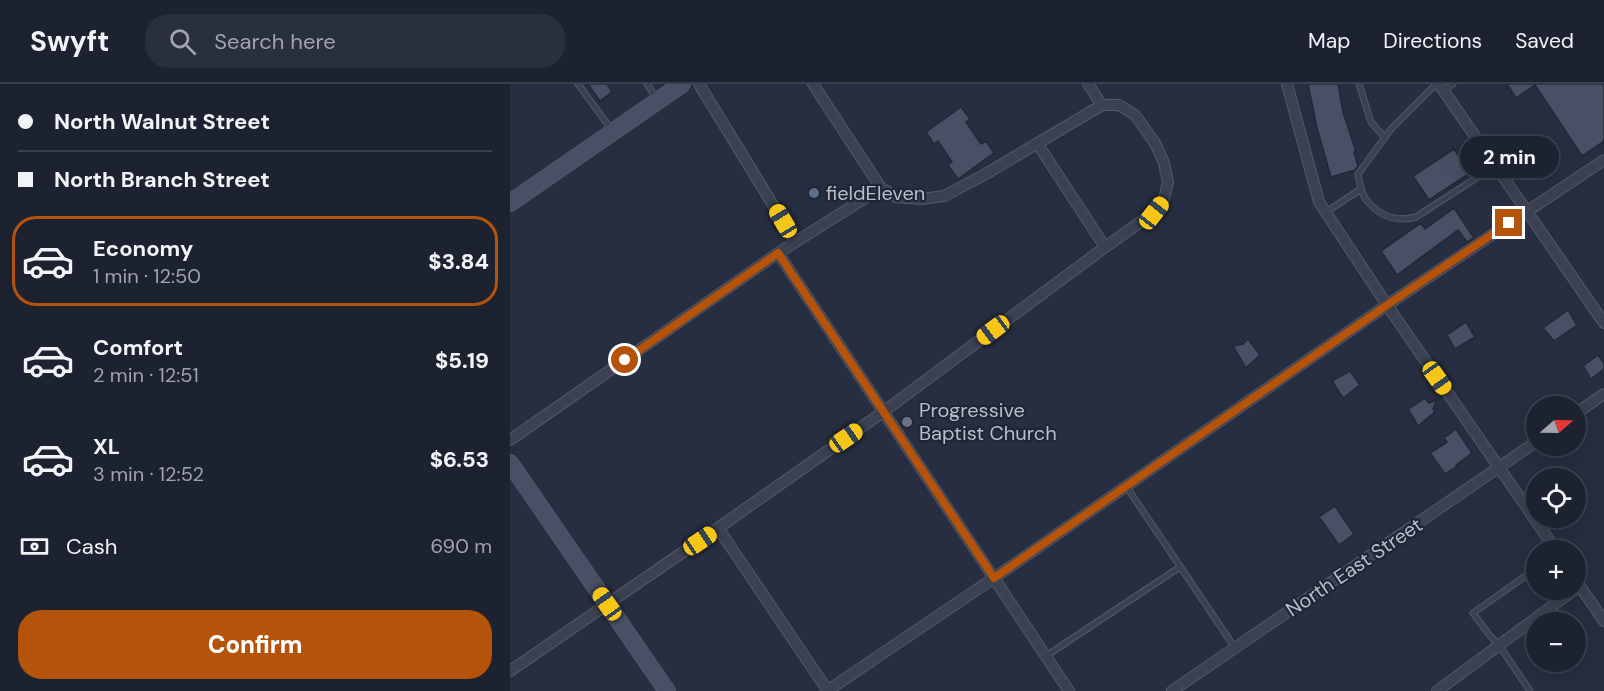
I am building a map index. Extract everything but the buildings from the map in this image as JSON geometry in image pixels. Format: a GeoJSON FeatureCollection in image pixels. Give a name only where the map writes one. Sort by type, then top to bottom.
{"type":"FeatureCollection","features":[{"type":"Feature","properties":{"kind":"street"},"geometry":{"type":"LineString","coordinates":[[510,203],[682,84]]}},
{"type":"Feature","properties":{"kind":"street"},"geometry":{"type":"LineString","coordinates":[[699,84],[795,241]]}},
{"type":"Feature","properties":{"kind":"street"},"geometry":{"type":"LineString","coordinates":[[510,671],[883,412],[1154,213],[1164,199],[1168,182],[1164,163],[1155,143],[1135,115],[1119,105],[1102,105],[944,196],[922,199],[896,197],[882,188],[813,84]]}},
{"type":"Feature","properties":{"kind":"street"},"geometry":{"type":"LineString","coordinates":[[1088,84],[1102,105]]}},
{"type":"Feature","properties":{"kind":"street"},"geometry":{"type":"LineString","coordinates":[[1287,84],[1319,202],[1549,540]]}},
{"type":"Feature","properties":{"kind":"street"},"geometry":{"type":"LineString","coordinates":[[1443,86],[1604,323]]}},
{"type":"Feature","properties":{"kind":"street"},"geometry":{"type":"LineString","coordinates":[[1037,143],[1105,247]]}},
{"type":"Feature","properties":{"kind":"street"},"geometry":{"type":"LineString","coordinates":[[718,528],[828,691],[1387,305],[1603,163]]}},
{"type":"Feature","properties":{"kind":"street"},"geometry":{"type":"LineString","coordinates":[[510,440],[795,241],[882,188]]}},
{"type":"Feature","properties":{"kind":"street"},"geometry":{"type":"LineString","coordinates":[[778,253],[1069,691]]}},
{"type":"Feature","properties":{"kind":"street"},"geometry":{"type":"LineString","coordinates":[[1586,406],[1604,394]]}},
{"type":"Feature","properties":{"kind":"street","name":"North East Street"},"geometry":{"type":"LineString","coordinates":[[1172,691],[1526,449]]}},
{"type":"Feature","properties":{"kind":"street"},"geometry":{"type":"LineString","coordinates":[[510,463],[667,691]]}},
{"type":"Feature","properties":{"kind":"street"},"geometry":{"type":"LineString","coordinates":[[1586,598],[1604,621]]}},
{"type":"Feature","properties":{"kind":"street"},"geometry":{"type":"LineString","coordinates":[[1437,691],[1560,600]]}},
{"type":"Feature","properties":{"kind":"lane"},"geometry":{"type":"LineString","coordinates":[[578,84],[613,132]]}},
{"type":"Feature","properties":{"kind":"lane"},"geometry":{"type":"LineString","coordinates":[[647,84],[658,101]]}},
{"type":"Feature","properties":{"kind":"lane"},"geometry":{"type":"LineString","coordinates":[[1359,84],[1371,122],[1384,138]]}},
{"type":"Feature","properties":{"kind":"lane"},"geometry":{"type":"LineString","coordinates":[[1443,86],[1391,129],[1358,174],[1361,189],[1367,201],[1388,218],[1406,220],[1416,217],[1496,166]]}},
{"type":"Feature","properties":{"kind":"lane"},"geometry":{"type":"LineString","coordinates":[[1326,212],[1361,189]]}},
{"type":"Feature","properties":{"kind":"lane"},"geometry":{"type":"LineString","coordinates":[[1126,486],[1235,648]]}},
{"type":"Feature","properties":{"kind":"lane"},"geometry":{"type":"LineString","coordinates":[[1046,656],[1180,567]]}},
{"type":"Feature","properties":{"kind":"lane"},"geometry":{"type":"LineString","coordinates":[[1526,576],[1473,613],[1491,638],[1500,645],[1530,691]]}},
{"type":"Feature","properties":{"kind":"lane"},"geometry":{"type":"LineString","coordinates":[[1552,600],[1555,604]]}},
{"type":"Feature","properties":{"kind":"place","name":"fieldEleven"},"geometry":{"type":"Point","coordinates":[814,193]}},
{"type":"Feature","properties":{"kind":"place","name":"Progressive Baptist Church"},"geometry":{"type":"Point","coordinates":[907,422]}},
{"type":"Feature","properties":{"kind":"route"},"geometry":{"type":"LineString","coordinates":[[625,360],[778,253],[994,578],[1509,223]]}}]}
